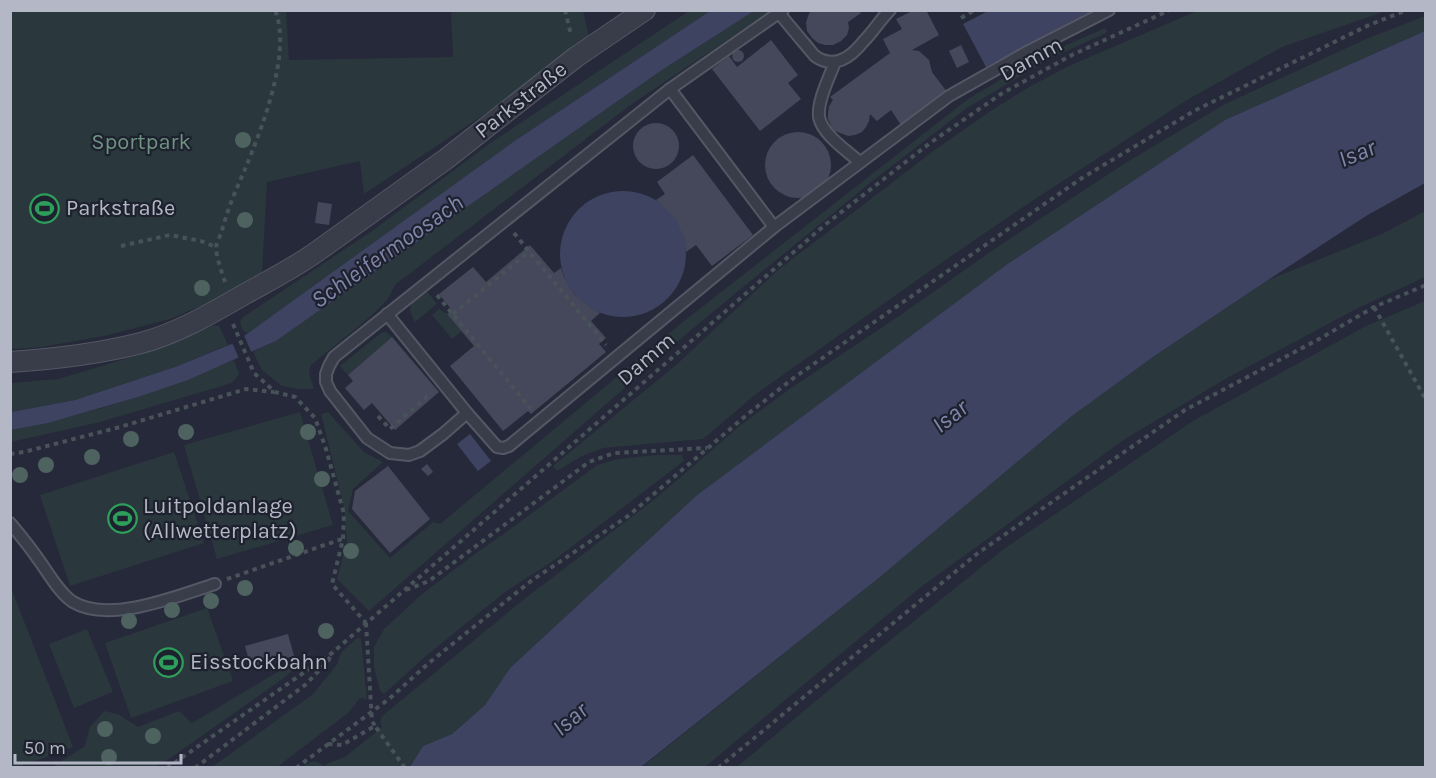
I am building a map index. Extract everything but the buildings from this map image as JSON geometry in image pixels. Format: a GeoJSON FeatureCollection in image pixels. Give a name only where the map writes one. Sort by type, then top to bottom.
{"type":"FeatureCollection","features":[{"type":"Feature","properties":{"kind":"street","name":"Parkstraße"},"geometry":{"type":"LineString","coordinates":[[10,362],[67,358],[142,342],[229,315],[446,159],[576,57],[645,10]]}},
{"type":"Feature","properties":{"kind":"lane"},"geometry":{"type":"LineString","coordinates":[[467,413],[420,451],[409,455],[390,453],[367,438],[330,391],[326,374],[334,357],[387,314],[670,89],[781,12],[815,55],[825,61],[835,62],[852,55],[890,10]]}},
{"type":"Feature","properties":{"kind":"lane"},"geometry":{"type":"LineString","coordinates":[[387,314],[497,447],[509,446],[774,227],[949,96],[1025,53],[1109,10]]}},
{"type":"Feature","properties":{"kind":"lane"},"geometry":{"type":"LineString","coordinates":[[835,62],[820,106],[819,116],[823,127],[860,162]]}},
{"type":"Feature","properties":{"kind":"lane"},"geometry":{"type":"LineString","coordinates":[[670,89],[774,227]]}},
{"type":"Feature","properties":{"kind":"lane"},"geometry":{"type":"LineString","coordinates":[[10,523],[57,586],[72,601],[92,610],[113,611],[168,600],[215,584]]}},
{"type":"Feature","properties":{"kind":"path"},"geometry":{"type":"LineString","coordinates":[[275,10],[280,33],[279,59],[266,113],[216,247],[225,282],[229,315],[255,373],[275,392]]}},
{"type":"Feature","properties":{"kind":"path"},"geometry":{"type":"LineString","coordinates":[[961,18],[975,10]]}},
{"type":"Feature","properties":{"kind":"path","name":"Damm"},"geometry":{"type":"LineString","coordinates":[[166,768],[332,653],[826,224],[930,144],[1001,94],[1061,61],[1170,10]]}},
{"type":"Feature","properties":{"kind":"path"},"geometry":{"type":"LineString","coordinates":[[296,768],[388,699],[430,662],[531,581],[628,516],[795,377],[1082,178],[1194,111],[1370,25],[1407,10]]}},
{"type":"Feature","properties":{"kind":"path"},"geometry":{"type":"LineString","coordinates":[[121,246],[171,235],[201,241],[216,247]]}},
{"type":"Feature","properties":{"kind":"path"},"geometry":{"type":"LineString","coordinates":[[521,241],[602,341]]}},
{"type":"Feature","properties":{"kind":"path"},"geometry":{"type":"LineString","coordinates":[[453,314],[530,251]]}},
{"type":"Feature","properties":{"kind":"path"},"geometry":{"type":"LineString","coordinates":[[718,768],[978,553],[1185,410],[1311,344],[1374,307],[1425,285]]}},
{"type":"Feature","properties":{"kind":"path"},"geometry":{"type":"LineString","coordinates":[[443,302],[532,410],[530,413]]}},
{"type":"Feature","properties":{"kind":"path"},"geometry":{"type":"LineString","coordinates":[[1374,307],[1425,400]]}},
{"type":"Feature","properties":{"kind":"path"},"geometry":{"type":"LineString","coordinates":[[378,416],[390,429],[436,388]]}},
{"type":"Feature","properties":{"kind":"path"},"geometry":{"type":"LineString","coordinates":[[10,454],[120,427],[246,389],[295,397],[315,417],[344,514],[343,539],[332,584],[366,622],[372,721],[405,768]]}},
{"type":"Feature","properties":{"kind":"path"},"geometry":{"type":"LineString","coordinates":[[401,592],[429,580],[589,462],[614,453],[708,448]]}},
{"type":"Feature","properties":{"kind":"path"},"geometry":{"type":"LineString","coordinates":[[215,584],[343,539]]}},
{"type":"Feature","properties":{"kind":"path"},"geometry":{"type":"LineString","coordinates":[[195,768],[305,685],[332,653]]}},
{"type":"Feature","properties":{"kind":"path"},"geometry":{"type":"LineString","coordinates":[[328,744],[342,745],[375,726]]}},
{"type":"Feature","properties":{"kind":"green space","name":"Sportpark"},"geometry":{"type":"Polygon","coordinates":[[[10,11],[286,11],[289,60],[453,57],[451,11],[583,11],[590,41],[364,194],[360,161],[267,182],[262,273],[205,304],[170,319],[104,336],[42,347],[11,349],[10,11]]]}},
{"type":"Feature","properties":{"kind":"green space"},"geometry":{"type":"Polygon","coordinates":[[[689,11],[710,11],[513,142],[255,328],[247,333],[243,331],[240,322],[243,317],[372,231],[489,144],[689,11]]]}},
{"type":"Feature","properties":{"kind":"green space"},"geometry":{"type":"Polygon","coordinates":[[[754,11],[770,11],[629,106],[396,284],[387,300],[371,316],[311,365],[309,373],[314,389],[282,386],[262,370],[253,352],[276,341],[662,70],[754,11]]]}},
{"type":"Feature","properties":{"kind":"green space"},"geometry":{"type":"Polygon","coordinates":[[[1197,11],[1386,11],[1282,47],[1187,100],[944,261],[756,394],[703,439],[603,448],[582,456],[557,471],[553,466],[676,365],[778,270],[936,149],[1029,87],[1071,65],[1197,11]]]}},
{"type":"Feature","properties":{"kind":"green space"},"geometry":{"type":"Polygon","coordinates":[[[1425,16],[1425,31],[1225,120],[1006,265],[697,495],[510,668],[485,705],[452,734],[423,746],[409,767],[301,768],[313,762],[326,767],[326,764],[345,757],[382,727],[380,722],[382,716],[523,600],[655,499],[742,424],[996,248],[1127,162],[1225,104],[1366,39],[1425,16]]]}},
{"type":"Feature","properties":{"kind":"green space"},"geometry":{"type":"Polygon","coordinates":[[[1105,28],[1108,32],[1049,59],[967,108],[870,183],[691,330],[369,611],[337,579],[347,541],[344,507],[321,414],[328,412],[364,452],[383,462],[353,489],[348,511],[390,558],[433,522],[440,524],[679,325],[968,99],[1037,58],[1105,28]]]}},
{"type":"Feature","properties":{"kind":"green space"},"geometry":{"type":"Polygon","coordinates":[[[1425,211],[1425,277],[1356,309],[1227,378],[1125,439],[921,587],[705,767],[641,768],[880,577],[1072,416],[1153,357],[1268,280],[1382,234],[1425,211]]]}},
{"type":"Feature","properties":{"kind":"green space"},"geometry":{"type":"Polygon","coordinates":[[[426,290],[437,304],[415,322],[410,311],[411,302],[426,290]]]}},
{"type":"Feature","properties":{"kind":"green space"},"geometry":{"type":"Polygon","coordinates":[[[1425,301],[1425,767],[737,767],[1005,548],[1193,421],[1366,326],[1425,301]]]}},
{"type":"Feature","properties":{"kind":"green space"},"geometry":{"type":"Polygon","coordinates":[[[439,309],[447,314],[462,331],[452,339],[432,315],[439,309]]]}},
{"type":"Feature","properties":{"kind":"green space"},"geometry":{"type":"Polygon","coordinates":[[[213,325],[219,326],[228,345],[175,367],[75,400],[11,412],[11,383],[58,379],[158,349],[213,325]]]}},
{"type":"Feature","properties":{"kind":"green space"},"geometry":{"type":"Polygon","coordinates":[[[386,332],[392,337],[348,375],[340,366],[381,333],[386,332]]]}},
{"type":"Feature","properties":{"kind":"green space"},"geometry":{"type":"Polygon","coordinates":[[[234,360],[239,374],[232,383],[100,422],[11,442],[11,430],[124,401],[234,360]]]}},
{"type":"Feature","properties":{"kind":"green space"},"geometry":{"type":"Polygon","coordinates":[[[300,412],[333,525],[217,559],[184,445],[300,412]]]}},
{"type":"Feature","properties":{"kind":"green space","name":"Luitpoldanlage (Allwetterplatz)"},"geometry":{"type":"Polygon","coordinates":[[[174,452],[204,543],[70,586],[40,495],[174,452]]]}},
{"type":"Feature","properties":{"kind":"green space"},"geometry":{"type":"Polygon","coordinates":[[[682,455],[684,460],[553,561],[505,592],[427,655],[384,694],[380,691],[374,667],[374,647],[384,629],[422,594],[597,465],[618,459],[682,455]]]}},
{"type":"Feature","properties":{"kind":"green space"},"geometry":{"type":"Polygon","coordinates":[[[10,585],[73,747],[19,767],[10,767],[10,585]]]}},
{"type":"Feature","properties":{"kind":"green space","name":"Eisstockbahn"},"geometry":{"type":"Polygon","coordinates":[[[207,608],[233,681],[131,718],[105,643],[207,608]]]}},
{"type":"Feature","properties":{"kind":"green space"},"geometry":{"type":"Polygon","coordinates":[[[87,629],[113,692],[74,708],[49,644],[87,629]]]}},
{"type":"Feature","properties":{"kind":"green space"},"geometry":{"type":"Polygon","coordinates":[[[358,637],[361,639],[367,699],[360,698],[348,713],[277,767],[212,767],[313,694],[338,663],[342,652],[358,637]]]}},
{"type":"Feature","properties":{"kind":"green space"},"geometry":{"type":"Polygon","coordinates":[[[316,649],[284,678],[155,767],[52,767],[85,746],[90,727],[104,711],[118,714],[138,727],[179,711],[192,723],[316,649]]]}},
{"type":"Feature","properties":{"kind":"water"},"geometry":{"type":"Polygon","coordinates":[[[990,10],[1093,11],[986,67],[963,24],[990,10]]]}},
{"type":"Feature","properties":{"kind":"water","name":"Schleifermoosach"},"geometry":{"type":"Polygon","coordinates":[[[710,11],[754,11],[662,70],[276,341],[188,380],[138,397],[48,423],[11,430],[11,412],[75,400],[175,367],[234,343],[513,142],[710,11]]]}},
{"type":"Feature","properties":{"kind":"water","name":"Isar"},"geometry":{"type":"Polygon","coordinates":[[[1425,31],[1425,183],[1366,216],[1268,280],[1153,357],[1072,416],[880,577],[641,767],[409,768],[423,746],[452,734],[485,705],[510,668],[697,495],[1006,265],[1225,120],[1425,31]]]}},
{"type":"Feature","properties":{"kind":"water"},"geometry":{"type":"Polygon","coordinates":[[[623,191],[647,196],[667,210],[681,230],[686,254],[681,278],[667,298],[647,312],[623,317],[599,312],[579,298],[565,278],[560,254],[565,230],[579,210],[599,196],[623,191]]]}},
{"type":"Feature","properties":{"kind":"water"},"geometry":{"type":"Polygon","coordinates":[[[470,434],[491,461],[478,471],[457,444],[470,434]]]}},
{"type":"Feature","properties":{"kind":"pier"},"geometry":{"type":"Polygon","coordinates":[[[243,333],[253,356],[240,361],[231,340],[243,333]]]}},
{"type":"Feature","properties":{"kind":"place","name":"Parkstraße"},"geometry":{"type":"Point","coordinates":[45,208]}},
{"type":"Feature","properties":{"kind":"place","name":"Luitpoldanlage (Allwetterplatz)"},"geometry":{"type":"Point","coordinates":[122,519]}},
{"type":"Feature","properties":{"kind":"place","name":"Eisstockbahn"},"geometry":{"type":"Point","coordinates":[169,662]}}]}
